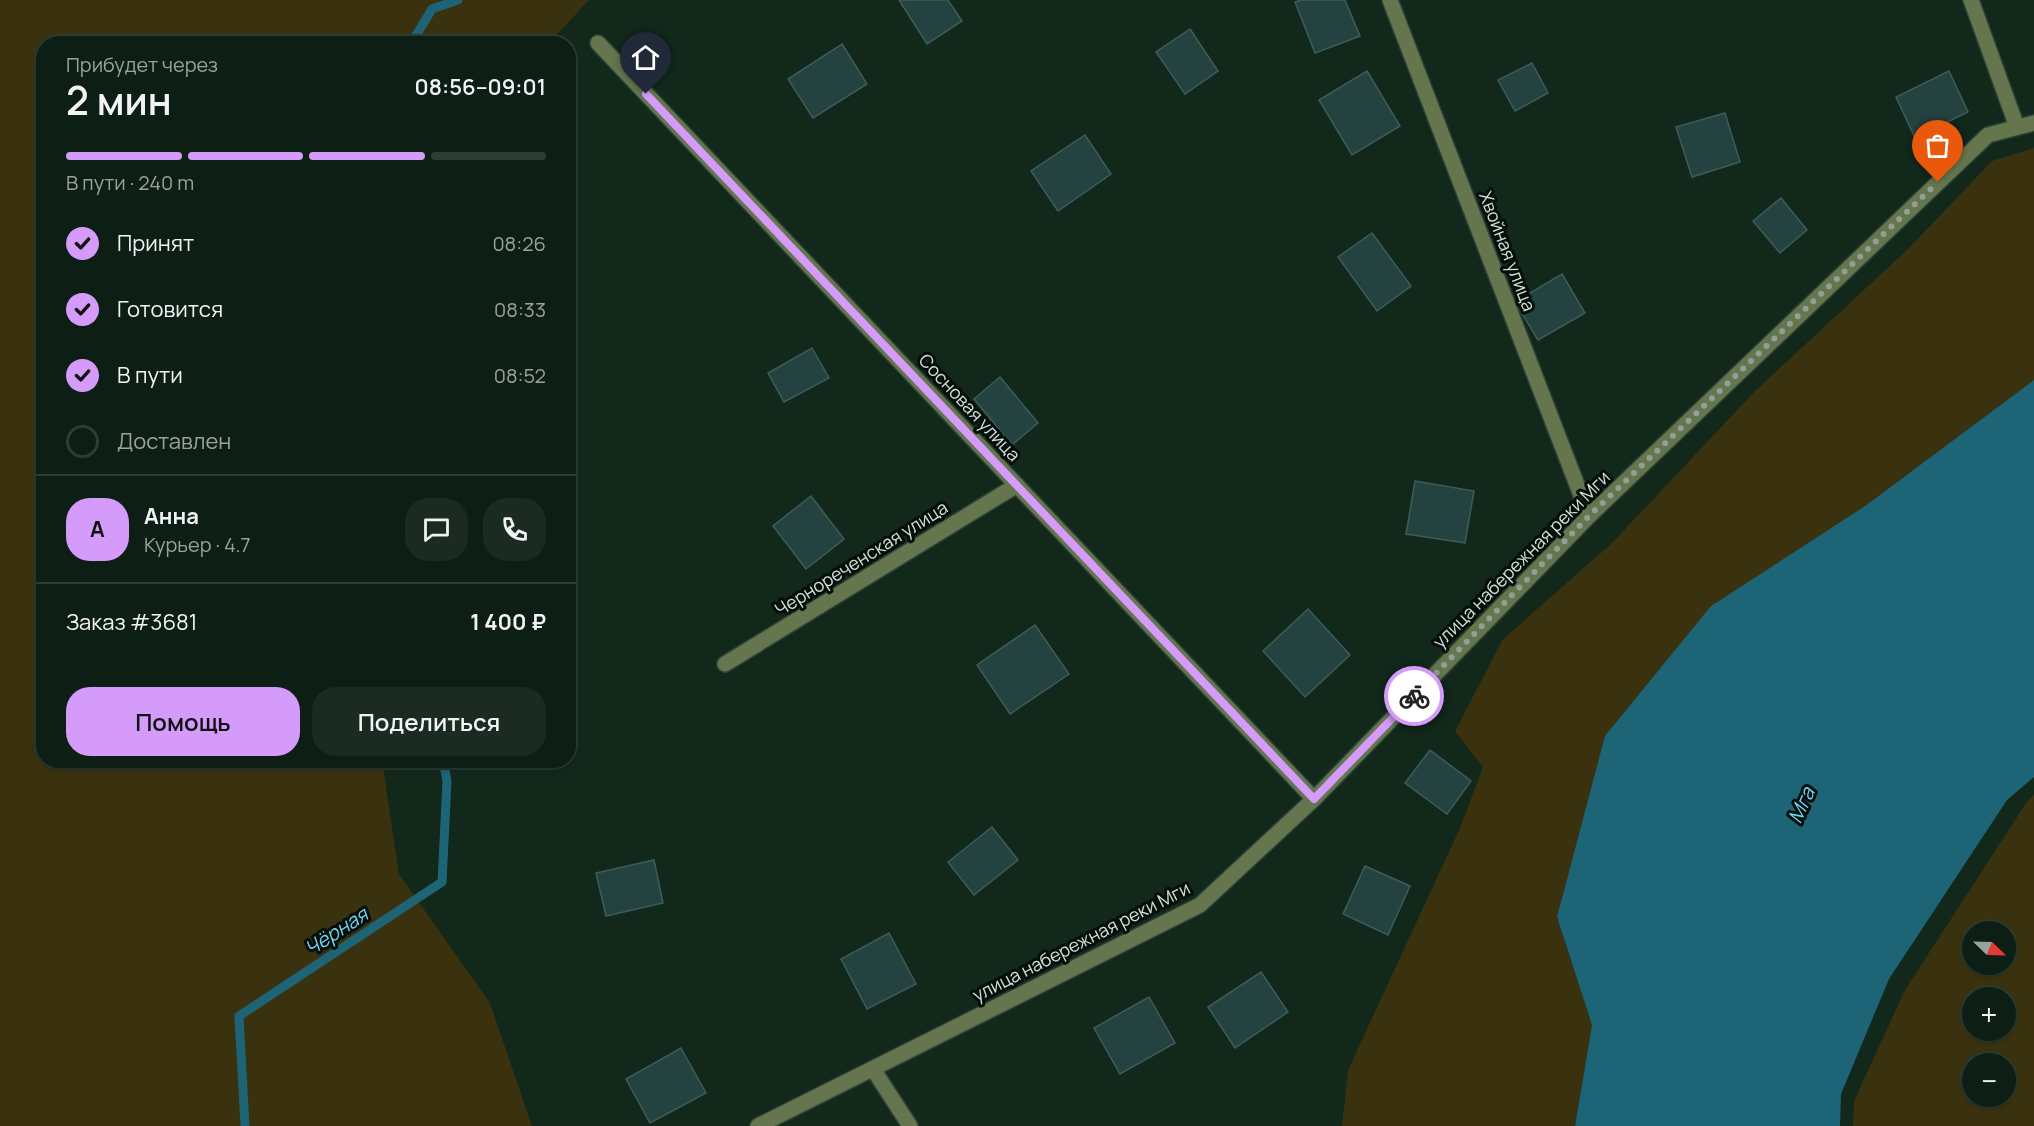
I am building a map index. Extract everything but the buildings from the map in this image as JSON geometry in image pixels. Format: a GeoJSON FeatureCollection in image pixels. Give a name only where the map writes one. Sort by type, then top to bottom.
{"type":"FeatureCollection","features":[{"type":"Feature","properties":{"kind":"street","name":"Хвойная улица"},"geometry":{"type":"LineString","coordinates":[[1390,0],[1589,516]]}},
{"type":"Feature","properties":{"kind":"street"},"geometry":{"type":"LineString","coordinates":[[1971,0],[2017,127]]}},
{"type":"Feature","properties":{"kind":"street","name":"Сосновая улица"},"geometry":{"type":"LineString","coordinates":[[598,43],[1314,799]]}},
{"type":"Feature","properties":{"kind":"street","name":"улица набережная реки Мги"},"geometry":{"type":"LineString","coordinates":[[758,1126],[1200,905],[1314,799],[1589,516],[1988,135],[2034,123]]}},
{"type":"Feature","properties":{"kind":"street","name":"Чернореченская улица"},"geometry":{"type":"LineString","coordinates":[[725,664],[1017,485]]}},
{"type":"Feature","properties":{"kind":"street"},"geometry":{"type":"LineString","coordinates":[[873,1069],[910,1126]]}},
{"type":"Feature","properties":{"kind":"shaded area"},"geometry":{"type":"Polygon","coordinates":[[[0,0],[589,0],[556,36],[36,36],[36,768],[383,768],[399,874],[490,1003],[532,1126],[0,1126],[0,0]]]}},
{"type":"Feature","properties":{"kind":"shaded area"},"geometry":{"type":"Polygon","coordinates":[[[2034,148],[2034,380],[1865,506],[1711,606],[1557,917],[1592,1025],[1575,1126],[1342,1126],[1348,1070],[1460,828],[1483,767],[1455,731],[1503,639],[1611,544],[1755,391],[1908,249],[1992,161],[2034,148]]]}},
{"type":"Feature","properties":{"kind":"shaded area"},"geometry":{"type":"Polygon","coordinates":[[[2034,795],[2034,1126],[1853,1126],[1854,1101],[1905,990],[2028,800],[2034,795]]]}},
{"type":"Feature","properties":{"kind":"water","name":"Мга"},"geometry":{"type":"Polygon","coordinates":[[[2034,380],[2034,777],[2007,800],[1889,979],[1841,1094],[1840,1126],[1575,1126],[1592,1025],[1557,917],[1605,736],[1711,606],[1865,506],[2034,380]]]}},
{"type":"Feature","properties":{"kind":"waterway","name":"Чёрная"},"geometry":{"type":"LineString","coordinates":[[416,36],[432,9],[458,0]]}},
{"type":"Feature","properties":{"kind":"waterway","name":"Чёрная"},"geometry":{"type":"LineString","coordinates":[[245,1126],[239,1016],[442,882],[447,781],[445,768]]}},
{"type":"Feature","properties":{"kind":"way so far"},"geometry":{"type":"LineString","coordinates":[[1414,696],[1589,516],[1938,182]]}},
{"type":"Feature","properties":{"kind":"route"},"geometry":{"type":"LineString","coordinates":[[646,94],[1314,799],[1414,696]]}}]}
